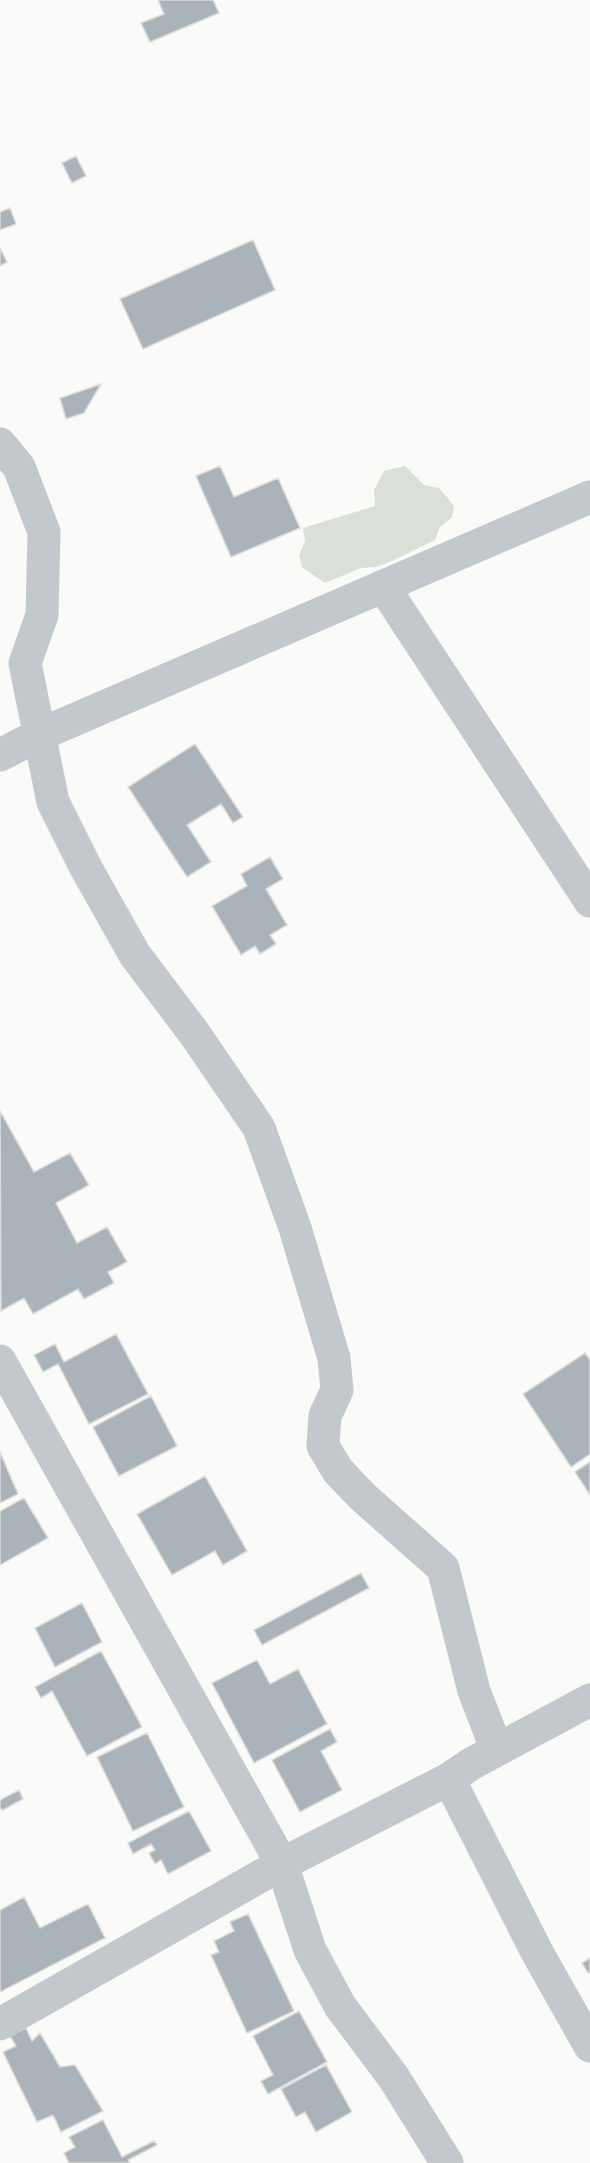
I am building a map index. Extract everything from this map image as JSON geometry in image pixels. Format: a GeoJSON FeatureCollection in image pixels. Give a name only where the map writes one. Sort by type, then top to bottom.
{"type":"FeatureCollection","features":[{"type":"Feature","properties":{"kind":"street"},"geometry":{"type":"LineString","coordinates":[[0,444],[19,467],[44,532],[42,615],[25,663],[52,802],[135,955],[194,1033],[259,1128],[295,1228],[334,1358],[338,1390],[325,1416],[323,1446],[338,1471],[363,1497],[443,1568],[474,1690],[497,1750]]}},
{"type":"Feature","properties":{"kind":"street"},"geometry":{"type":"LineString","coordinates":[[0,755],[39,735],[590,497]]}},
{"type":"Feature","properties":{"kind":"street"},"geometry":{"type":"LineString","coordinates":[[383,586],[590,901]]}},
{"type":"Feature","properties":{"kind":"street"},"geometry":{"type":"LineString","coordinates":[[0,1361],[282,1864],[310,1950],[340,2006],[394,2078],[447,2163]]}},
{"type":"Feature","properties":{"kind":"street"},"geometry":{"type":"LineString","coordinates":[[0,2024],[282,1864],[449,1779],[471,1764],[590,1700]]}},
{"type":"Feature","properties":{"kind":"street"},"geometry":{"type":"LineString","coordinates":[[449,1779],[538,1954],[590,2046]]}},
{"type":"Feature","properties":{"kind":"shaded area"},"geometry":{"type":"Polygon","coordinates":[[[405,466],[424,485],[439,488],[454,506],[452,517],[440,527],[435,540],[392,561],[376,567],[361,568],[325,583],[302,567],[299,555],[305,542],[303,528],[375,506],[374,490],[384,471],[405,466]]]}},
{"type":"Feature","properties":{"kind":"building"},"geometry":{"type":"Polygon","coordinates":[[[158,0],[213,0],[219,13],[150,42],[141,23],[164,14],[158,0]]]}},
{"type":"Feature","properties":{"kind":"building"},"geometry":{"type":"Polygon","coordinates":[[[76,156],[86,176],[72,183],[62,163],[76,156]]]}},
{"type":"Feature","properties":{"kind":"building"},"geometry":{"type":"Polygon","coordinates":[[[10,208],[16,224],[0,230],[0,212],[10,208]]]}},
{"type":"Feature","properties":{"kind":"building"},"geometry":{"type":"Polygon","coordinates":[[[253,240],[275,290],[143,349],[120,299],[253,240]]]}},
{"type":"Feature","properties":{"kind":"building"},"geometry":{"type":"Polygon","coordinates":[[[0,248],[7,262],[0,266],[0,248]]]}},
{"type":"Feature","properties":{"kind":"building"},"geometry":{"type":"Polygon","coordinates":[[[101,384],[84,413],[66,419],[60,398],[101,384]]]}},
{"type":"Feature","properties":{"kind":"building"},"geometry":{"type":"Polygon","coordinates":[[[220,466],[234,497],[278,478],[300,528],[231,557],[196,476],[220,466]]]}},
{"type":"Feature","properties":{"kind":"building"},"geometry":{"type":"Polygon","coordinates":[[[195,744],[243,817],[233,823],[221,804],[187,825],[211,862],[187,877],[128,787],[195,744]]]}},
{"type":"Feature","properties":{"kind":"building"},"geometry":{"type":"Polygon","coordinates":[[[270,857],[283,879],[266,889],[287,925],[270,935],[276,944],[260,954],[255,946],[241,955],[212,906],[247,886],[241,874],[270,857]]]}},
{"type":"Feature","properties":{"kind":"building"},"geometry":{"type":"Polygon","coordinates":[[[0,1111],[34,1172],[70,1153],[89,1185],[56,1203],[77,1243],[107,1227],[127,1262],[108,1272],[114,1283],[84,1299],[78,1289],[33,1314],[24,1298],[1,1311],[0,1111]]]}},
{"type":"Feature","properties":{"kind":"building"},"geometry":{"type":"Polygon","coordinates":[[[116,1334],[148,1394],[89,1424],[58,1364],[43,1372],[34,1355],[55,1344],[64,1362],[116,1334]]]}},
{"type":"Feature","properties":{"kind":"building"},"geometry":{"type":"Polygon","coordinates":[[[585,1353],[590,1360],[590,1454],[571,1467],[523,1394],[585,1353]]]}},
{"type":"Feature","properties":{"kind":"building"},"geometry":{"type":"Polygon","coordinates":[[[151,1396],[177,1446],[119,1476],[93,1427],[151,1396]]]}},
{"type":"Feature","properties":{"kind":"building"},"geometry":{"type":"Polygon","coordinates":[[[0,1452],[18,1494],[0,1503],[0,1452]]]}},
{"type":"Feature","properties":{"kind":"building"},"geometry":{"type":"Polygon","coordinates":[[[590,1462],[590,1495],[575,1472],[590,1462]]]}},
{"type":"Feature","properties":{"kind":"building"},"geometry":{"type":"Polygon","coordinates":[[[205,1476],[247,1551],[223,1565],[215,1551],[172,1575],[137,1514],[205,1476]]]}},
{"type":"Feature","properties":{"kind":"building"},"geometry":{"type":"Polygon","coordinates":[[[24,1498],[48,1538],[0,1565],[0,1511],[24,1498]]]}},
{"type":"Feature","properties":{"kind":"building"},"geometry":{"type":"Polygon","coordinates":[[[361,1573],[369,1588],[262,1645],[254,1630],[361,1573]]]}},
{"type":"Feature","properties":{"kind":"building"},"geometry":{"type":"Polygon","coordinates":[[[82,1603],[102,1642],[55,1667],[35,1628],[82,1603]]]}},
{"type":"Feature","properties":{"kind":"building"},"geometry":{"type":"Polygon","coordinates":[[[101,1651],[142,1727],[87,1756],[52,1691],[41,1698],[35,1687],[101,1651]]]}},
{"type":"Feature","properties":{"kind":"building"},"geometry":{"type":"Polygon","coordinates":[[[257,1660],[270,1684],[298,1669],[327,1724],[254,1763],[212,1683],[257,1660]]]}},
{"type":"Feature","properties":{"kind":"building"},"geometry":{"type":"Polygon","coordinates":[[[330,1729],[337,1742],[321,1751],[342,1790],[300,1812],[272,1760],[330,1729]]]}},
{"type":"Feature","properties":{"kind":"building"},"geometry":{"type":"Polygon","coordinates":[[[147,1733],[184,1807],[133,1831],[97,1757],[147,1733]]]}},
{"type":"Feature","properties":{"kind":"building"},"geometry":{"type":"Polygon","coordinates":[[[19,1790],[23,1799],[3,1810],[0,1808],[0,1800],[19,1790]]]}},
{"type":"Feature","properties":{"kind":"building"},"geometry":{"type":"Polygon","coordinates":[[[189,1811],[211,1851],[168,1874],[161,1860],[155,1864],[149,1853],[155,1850],[151,1844],[133,1854],[128,1843],[189,1811]]]}},
{"type":"Feature","properties":{"kind":"building"},"geometry":{"type":"Polygon","coordinates":[[[24,1897],[40,1928],[88,1904],[105,1938],[0,1992],[0,1910],[24,1897]]]}},
{"type":"Feature","properties":{"kind":"building"},"geometry":{"type":"Polygon","coordinates":[[[248,1914],[294,2011],[247,2033],[211,1955],[219,1952],[214,1941],[234,1931],[230,1922],[248,1914]]]}},
{"type":"Feature","properties":{"kind":"building"},"geometry":{"type":"Polygon","coordinates":[[[590,1958],[590,1972],[588,1973],[582,1963],[590,1958]]]}},
{"type":"Feature","properties":{"kind":"building"},"geometry":{"type":"Polygon","coordinates":[[[299,2011],[327,2062],[268,2094],[261,2081],[273,2075],[253,2036],[299,2011]]]}},
{"type":"Feature","properties":{"kind":"building"},"geometry":{"type":"Polygon","coordinates":[[[26,2028],[32,2041],[40,2033],[60,2067],[75,2065],[103,2111],[61,2132],[53,2115],[37,2122],[3,2052],[16,2046],[10,2036],[26,2028]]]}},
{"type":"Feature","properties":{"kind":"building"},"geometry":{"type":"Polygon","coordinates":[[[326,2065],[352,2112],[316,2132],[305,2112],[296,2117],[281,2089],[326,2065]]]}},
{"type":"Feature","properties":{"kind":"building"},"geometry":{"type":"Polygon","coordinates":[[[103,2120],[122,2157],[154,2141],[157,2145],[128,2160],[130,2163],[69,2163],[64,2153],[75,2147],[69,2137],[103,2120]]]}}]}
